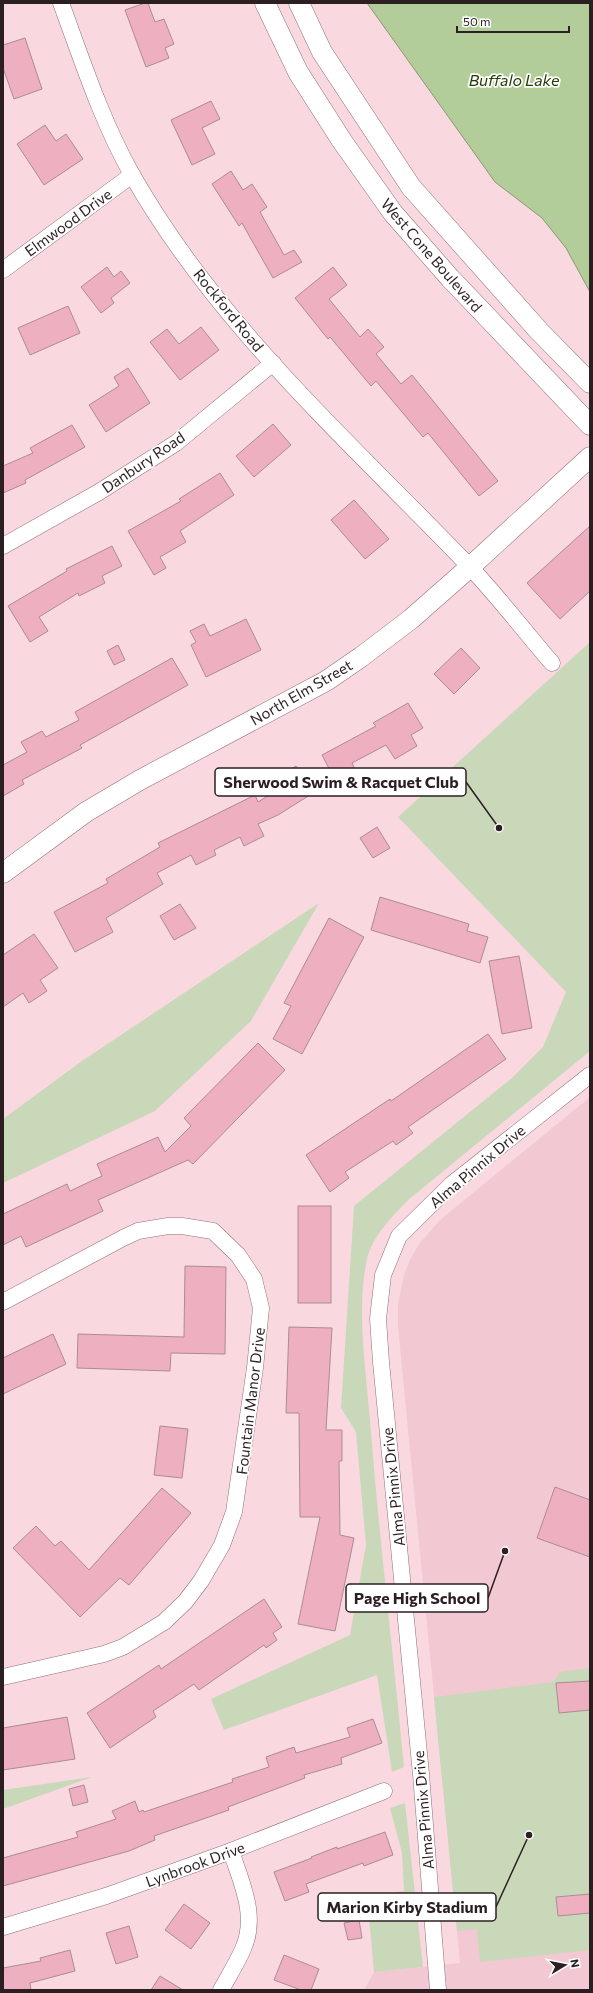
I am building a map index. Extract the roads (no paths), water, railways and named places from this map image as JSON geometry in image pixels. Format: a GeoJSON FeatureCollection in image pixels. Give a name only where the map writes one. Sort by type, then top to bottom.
{"type":"FeatureCollection","features":[{"type":"Feature","properties":{"kind":"main road","name":"West Cone Boulevard"},"geometry":{"type":"LineString","coordinates":[[265,3],[298,72],[342,141],[393,213],[450,278],[590,425]]}},
{"type":"Feature","properties":{"kind":"main road","name":"West Cone Boulevard"},"geometry":{"type":"LineString","coordinates":[[299,3],[322,52],[411,186],[539,331],[590,383]]}},
{"type":"Feature","properties":{"kind":"main road","name":"North Elm Street"},"geometry":{"type":"LineString","coordinates":[[3,873],[86,812],[133,784],[326,681],[361,657],[411,619],[590,457]]}},
{"type":"Feature","properties":{"kind":"street","name":"Rockford Road"},"geometry":{"type":"LineString","coordinates":[[61,3],[111,137],[132,175],[166,228],[209,288],[272,363],[470,567],[552,663]]}},
{"type":"Feature","properties":{"kind":"street","name":"Elmwood Drive"},"geometry":{"type":"LineString","coordinates":[[3,270],[132,175]]}},
{"type":"Feature","properties":{"kind":"street","name":"Danbury Road"},"geometry":{"type":"LineString","coordinates":[[3,546],[99,492],[176,443],[272,363]]}},
{"type":"Feature","properties":{"kind":"street","name":"Alma Pinnix Drive"},"geometry":{"type":"LineString","coordinates":[[438,1990],[422,1782],[381,1362],[378,1319],[383,1275],[399,1236],[452,1184],[590,1075]]}},
{"type":"Feature","properties":{"kind":"street","name":"Fountain Manor Drive"},"geometry":{"type":"LineString","coordinates":[[3,1302],[138,1231],[182,1226],[213,1231],[238,1255],[254,1279],[261,1308],[255,1368],[234,1512],[222,1545],[201,1581],[185,1602],[164,1622],[123,1647],[104,1654],[3,1677]]}},
{"type":"Feature","properties":{"kind":"street","name":"Lynbrook Drive"},"geometry":{"type":"LineString","coordinates":[[3,1927],[106,1896],[231,1851],[384,1791]]}},
{"type":"Feature","properties":{"kind":"street"},"geometry":{"type":"LineString","coordinates":[[221,1990],[244,1948],[249,1923],[247,1899],[231,1851]]}},
{"type":"Feature","properties":{"kind":"water","name":"Buffalo Lake"},"geometry":{"type":"Polygon","coordinates":[[[367,3],[590,3],[590,292],[566,248],[542,218],[495,182],[367,3]]]}},
{"type":"Feature","properties":{"kind":"place","name":"Sherwood Swim & Racquet Club"},"geometry":{"type":"Point","coordinates":[499,828]}},
{"type":"Feature","properties":{"kind":"place","name":"Page High School"},"geometry":{"type":"Point","coordinates":[505,1551]}},
{"type":"Feature","properties":{"kind":"place","name":"Marion Kirby Stadium"},"geometry":{"type":"Point","coordinates":[529,1835]}}]}
